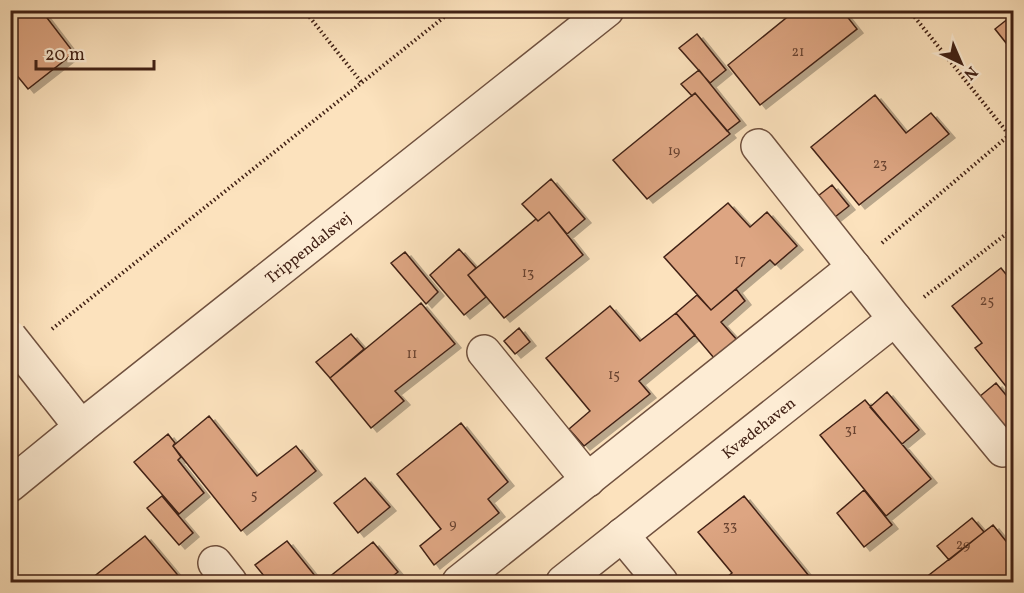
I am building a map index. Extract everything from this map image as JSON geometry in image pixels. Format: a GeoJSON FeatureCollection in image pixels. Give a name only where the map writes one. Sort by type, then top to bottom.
{"type":"FeatureCollection","features":[{"type":"Feature","properties":{"kind":"street","name":"Trippendalsvej"},"geometry":{"type":"LineString","coordinates":[[10,485],[607,10]]}},
{"type":"Feature","properties":{"kind":"street"},"geometry":{"type":"LineString","coordinates":[[758,146],[895,319],[1003,450]]}},
{"type":"Feature","properties":{"kind":"street"},"geometry":{"type":"LineString","coordinates":[[459,582],[854,267]]}},
{"type":"Feature","properties":{"kind":"street","name":"Kvædehaven"},"geometry":{"type":"LineString","coordinates":[[563,582],[895,319]]}},
{"type":"Feature","properties":{"kind":"street"},"geometry":{"type":"LineString","coordinates":[[10,337],[81,427]]}},
{"type":"Feature","properties":{"kind":"street"},"geometry":{"type":"LineString","coordinates":[[484,352],[588,480]]}},
{"type":"Feature","properties":{"kind":"street"},"geometry":{"type":"LineString","coordinates":[[622,535],[661,582]]}},
{"type":"Feature","properties":{"kind":"path"},"geometry":{"type":"LineString","coordinates":[[304,10],[362,83]]}},
{"type":"Feature","properties":{"kind":"path"},"geometry":{"type":"LineString","coordinates":[[48,332],[453,10]]}},
{"type":"Feature","properties":{"kind":"path"},"geometry":{"type":"LineString","coordinates":[[909,10],[1014,141]]}},
{"type":"Feature","properties":{"kind":"path"},"geometry":{"type":"LineString","coordinates":[[854,267],[1014,131]]}},
{"type":"Feature","properties":{"kind":"path"},"geometry":{"type":"LineString","coordinates":[[895,319],[1014,228]]}},
{"type":"Feature","properties":{"kind":"building"},"geometry":{"type":"Polygon","coordinates":[[[10,10],[41,10],[74,53],[28,89],[10,67],[10,10]]]}},
{"type":"Feature","properties":{"kind":"building"},"geometry":{"type":"Polygon","coordinates":[[[796,10],[842,10],[857,29],[760,105],[728,65],[796,10]]]}},
{"type":"Feature","properties":{"kind":"building"},"geometry":{"type":"Polygon","coordinates":[[[1014,14],[1014,53],[995,29],[1014,14]]]}},
{"type":"Feature","properties":{"kind":"building"},"geometry":{"type":"Polygon","coordinates":[[[697,34],[726,70],[710,83],[679,48],[697,34]]]}},
{"type":"Feature","properties":{"kind":"building"},"geometry":{"type":"Polygon","coordinates":[[[699,70],[740,121],[727,131],[695,93],[692,96],[681,84],[699,70]]]}},
{"type":"Feature","properties":{"kind":"building"},"geometry":{"type":"Polygon","coordinates":[[[695,93],[730,134],[647,199],[613,160],[695,93]]]}},
{"type":"Feature","properties":{"kind":"building"},"geometry":{"type":"Polygon","coordinates":[[[875,95],[906,133],[931,113],[949,134],[859,205],[811,147],[875,95]]]}},
{"type":"Feature","properties":{"kind":"building"},"geometry":{"type":"Polygon","coordinates":[[[551,179],[585,219],[567,234],[549,212],[538,221],[522,204],[551,179]]]}},
{"type":"Feature","properties":{"kind":"building"},"geometry":{"type":"Polygon","coordinates":[[[832,185],[849,206],[835,217],[818,196],[832,185]]]}},
{"type":"Feature","properties":{"kind":"building"},"geometry":{"type":"Polygon","coordinates":[[[728,203],[750,227],[767,212],[797,246],[775,265],[770,260],[711,310],[664,257],[728,203]]]}},
{"type":"Feature","properties":{"kind":"building"},"geometry":{"type":"Polygon","coordinates":[[[549,212],[583,255],[504,318],[468,275],[536,219],[538,221],[549,212]]]}},
{"type":"Feature","properties":{"kind":"building"},"geometry":{"type":"Polygon","coordinates":[[[459,249],[476,268],[468,275],[486,297],[464,315],[430,275],[459,249]]]}},
{"type":"Feature","properties":{"kind":"building"},"geometry":{"type":"Polygon","coordinates":[[[405,252],[438,292],[426,304],[391,263],[405,252]]]}},
{"type":"Feature","properties":{"kind":"building"},"geometry":{"type":"Polygon","coordinates":[[[1001,268],[1014,284],[1013,395],[975,348],[982,343],[952,306],[1001,268]]]}},
{"type":"Feature","properties":{"kind":"building"},"geometry":{"type":"Polygon","coordinates":[[[736,289],[745,301],[721,322],[737,340],[714,358],[676,313],[697,295],[711,310],[736,289]]]}},
{"type":"Feature","properties":{"kind":"building"},"geometry":{"type":"Polygon","coordinates":[[[421,303],[455,344],[395,391],[404,401],[371,428],[330,378],[421,303]]]}},
{"type":"Feature","properties":{"kind":"building"},"geometry":{"type":"Polygon","coordinates":[[[610,306],[640,341],[676,313],[695,335],[639,381],[650,394],[584,446],[569,429],[590,411],[546,358],[610,306]]]}},
{"type":"Feature","properties":{"kind":"building"},"geometry":{"type":"Polygon","coordinates":[[[519,328],[530,342],[515,354],[504,341],[519,328]]]}},
{"type":"Feature","properties":{"kind":"building"},"geometry":{"type":"Polygon","coordinates":[[[351,334],[364,349],[330,378],[316,362],[351,334]]]}},
{"type":"Feature","properties":{"kind":"building"},"geometry":{"type":"Polygon","coordinates":[[[996,383],[1014,405],[1014,436],[1012,438],[979,397],[996,383]]]}},
{"type":"Feature","properties":{"kind":"building"},"geometry":{"type":"Polygon","coordinates":[[[887,392],[919,430],[902,444],[870,407],[887,392]]]}},
{"type":"Feature","properties":{"kind":"building"},"geometry":{"type":"Polygon","coordinates":[[[865,400],[931,479],[886,516],[820,435],[865,400]]]}},
{"type":"Feature","properties":{"kind":"building"},"geometry":{"type":"Polygon","coordinates":[[[209,416],[257,476],[296,446],[316,471],[241,531],[173,446],[209,416]]]}},
{"type":"Feature","properties":{"kind":"building"},"geometry":{"type":"Polygon","coordinates":[[[461,423],[508,482],[488,499],[499,513],[434,565],[420,546],[441,529],[397,474],[461,423]]]}},
{"type":"Feature","properties":{"kind":"building"},"geometry":{"type":"Polygon","coordinates":[[[168,434],[181,457],[178,460],[204,493],[179,514],[134,462],[168,434]]]}},
{"type":"Feature","properties":{"kind":"building"},"geometry":{"type":"Polygon","coordinates":[[[365,478],[390,507],[358,533],[334,503],[365,478]]]}},
{"type":"Feature","properties":{"kind":"building"},"geometry":{"type":"Polygon","coordinates":[[[864,490],[892,525],[864,547],[837,513],[864,490]]]}},
{"type":"Feature","properties":{"kind":"building"},"geometry":{"type":"Polygon","coordinates":[[[162,496],[193,533],[179,545],[147,508],[162,496]]]}},
{"type":"Feature","properties":{"kind":"building"},"geometry":{"type":"Polygon","coordinates":[[[744,496],[809,576],[802,582],[721,582],[732,573],[698,532],[744,496]]]}},
{"type":"Feature","properties":{"kind":"building"},"geometry":{"type":"Polygon","coordinates":[[[972,518],[984,532],[949,560],[937,546],[972,518]]]}},
{"type":"Feature","properties":{"kind":"building"},"geometry":{"type":"Polygon","coordinates":[[[993,525],[1014,551],[1012,582],[920,582],[993,525]]]}},
{"type":"Feature","properties":{"kind":"building"},"geometry":{"type":"Polygon","coordinates":[[[145,536],[182,580],[179,582],[87,582],[145,536]]]}},
{"type":"Feature","properties":{"kind":"building"},"geometry":{"type":"Polygon","coordinates":[[[287,541],[320,582],[269,582],[255,565],[287,541]]]}},
{"type":"Feature","properties":{"kind":"building"},"geometry":{"type":"Polygon","coordinates":[[[373,542],[398,572],[385,582],[323,582],[373,542]]]}}]}
